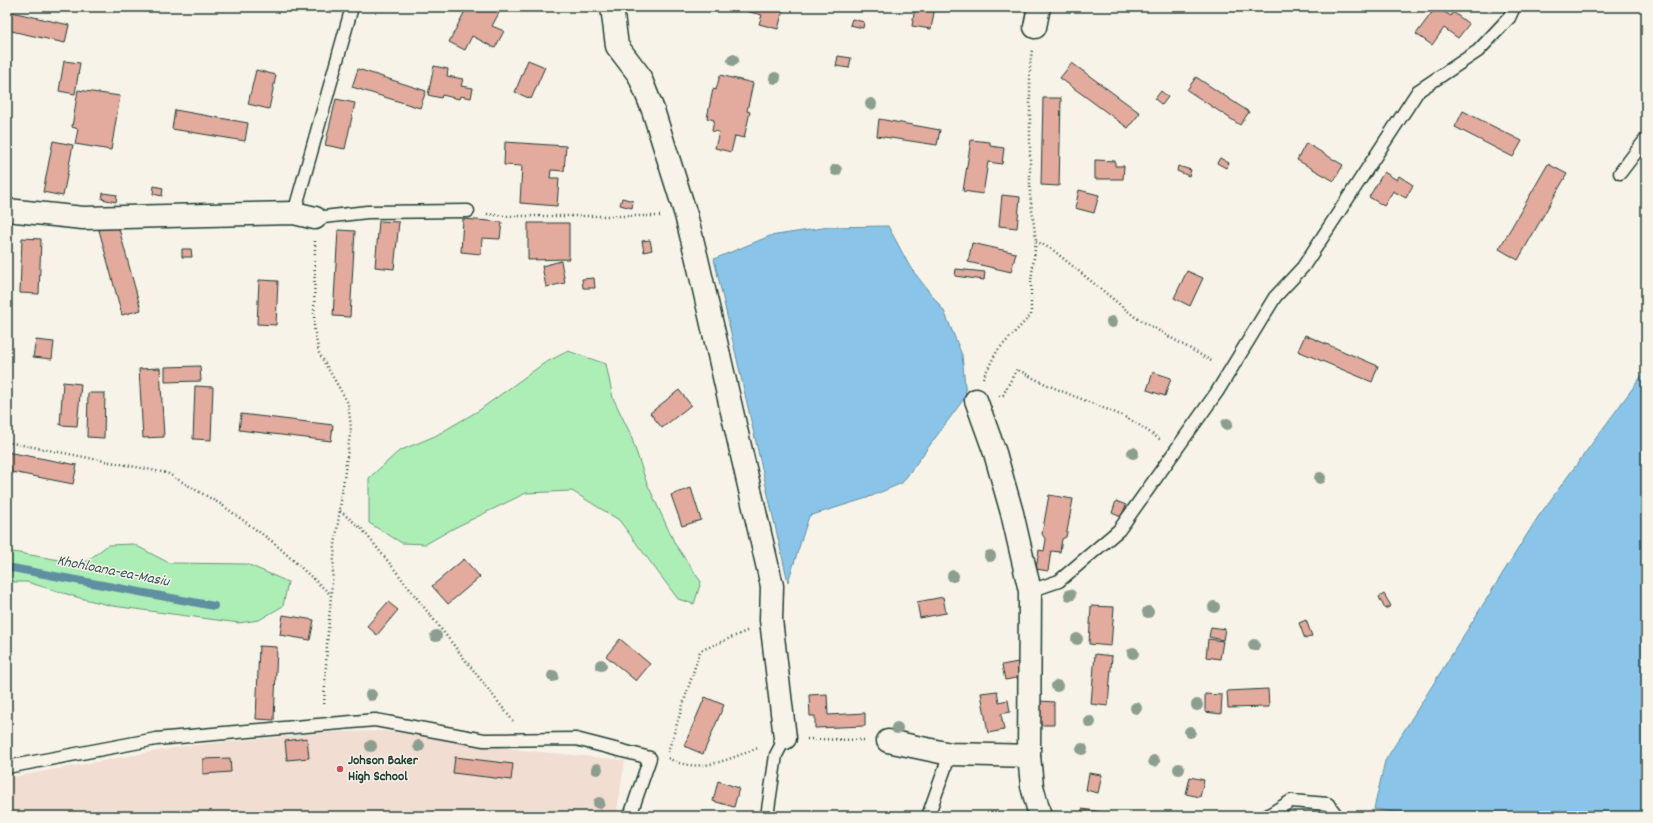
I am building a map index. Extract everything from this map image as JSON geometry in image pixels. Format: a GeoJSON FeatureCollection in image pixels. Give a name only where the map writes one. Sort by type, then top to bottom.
{"type":"FeatureCollection","features":[{"type":"Feature","properties":{"kind":"street"},"geometry":{"type":"LineString","coordinates":[[612,7],[617,46],[639,75],[653,110],[686,215],[772,586],[771,620],[785,738]]}},
{"type":"Feature","properties":{"kind":"street"},"geometry":{"type":"LineString","coordinates":[[7,210],[83,218],[294,213],[315,218]]}},
{"type":"Feature","properties":{"kind":"street"},"geometry":{"type":"LineString","coordinates":[[976,400],[995,453],[1012,513],[1030,591],[1029,756],[1032,786],[1040,816]]}},
{"type":"Feature","properties":{"kind":"street"},"geometry":{"type":"LineString","coordinates":[[888,741],[950,754],[1029,756]]}},
{"type":"Feature","properties":{"kind":"lane"},"geometry":{"type":"LineString","coordinates":[[294,213],[352,7]]}},
{"type":"Feature","properties":{"kind":"lane"},"geometry":{"type":"LineString","coordinates":[[1030,591],[1059,581],[1119,530],[1230,372],[1275,297],[1303,267],[1418,91],[1478,51],[1509,18],[1514,7]]}},
{"type":"Feature","properties":{"kind":"lane"},"geometry":{"type":"LineString","coordinates":[[1620,173],[1646,139]]}},
{"type":"Feature","properties":{"kind":"lane"},"geometry":{"type":"LineString","coordinates":[[315,218],[367,212],[468,211]]}},
{"type":"Feature","properties":{"kind":"lane"},"geometry":{"type":"LineString","coordinates":[[7,767],[156,739],[375,720],[484,740],[576,739],[650,758],[630,816]]}},
{"type":"Feature","properties":{"kind":"lane"},"geometry":{"type":"LineString","coordinates":[[767,816],[776,755],[785,738]]}},
{"type":"Feature","properties":{"kind":"lane"},"geometry":{"type":"LineString","coordinates":[[928,816],[950,754]]}},
{"type":"Feature","properties":{"kind":"lane"},"geometry":{"type":"LineString","coordinates":[[1266,816],[1291,801],[1328,804],[1337,816]]}},
{"type":"Feature","properties":{"kind":"path"},"geometry":{"type":"LineString","coordinates":[[1037,17],[1030,66],[1030,195],[1036,241],[1032,282],[1031,315],[997,351],[976,391],[976,400],[1003,395],[1017,369],[1036,381],[1129,419],[1175,449]]}},
{"type":"Feature","properties":{"kind":"path"},"geometry":{"type":"LineString","coordinates":[[468,211],[505,216],[686,215]]}},
{"type":"Feature","properties":{"kind":"path"},"geometry":{"type":"LineString","coordinates":[[315,218],[314,328],[318,353],[348,403],[351,427],[335,545],[330,595],[323,725]]}},
{"type":"Feature","properties":{"kind":"path"},"geometry":{"type":"LineString","coordinates":[[1036,241],[1053,250],[1136,317],[1230,372]]}},
{"type":"Feature","properties":{"kind":"path"},"geometry":{"type":"LineString","coordinates":[[7,442],[167,473],[222,505],[273,542],[330,595]]}},
{"type":"Feature","properties":{"kind":"path"},"geometry":{"type":"LineString","coordinates":[[340,511],[361,528],[391,565],[517,726],[522,739]]}},
{"type":"Feature","properties":{"kind":"path"},"geometry":{"type":"LineString","coordinates":[[771,620],[700,651],[666,757],[679,764],[712,765],[785,738],[888,741]]}},
{"type":"Feature","properties":{"kind":"shaded area","name":"Johson Baker High School"},"geometry":{"type":"Polygon","coordinates":[[[387,731],[520,750],[625,760],[616,816],[7,816],[7,778],[184,746],[335,732],[387,731]]]}},
{"type":"Feature","properties":{"kind":"green space"},"geometry":{"type":"Polygon","coordinates":[[[568,351],[606,364],[613,398],[630,433],[646,481],[675,544],[701,582],[694,604],[678,599],[619,520],[572,491],[526,493],[454,528],[426,544],[402,543],[369,523],[369,478],[399,451],[435,436],[478,411],[543,364],[568,351]]]}},
{"type":"Feature","properties":{"kind":"green space"},"geometry":{"type":"Polygon","coordinates":[[[133,544],[169,563],[247,564],[288,582],[283,606],[259,620],[239,623],[113,606],[27,582],[7,582],[7,551],[83,564],[108,545],[133,544]]]}},
{"type":"Feature","properties":{"kind":"water"},"geometry":{"type":"Polygon","coordinates":[[[888,226],[910,267],[944,311],[962,355],[966,396],[902,483],[867,498],[809,516],[788,582],[714,259],[770,236],[829,227],[888,226]]]}},
{"type":"Feature","properties":{"kind":"water"},"geometry":{"type":"Polygon","coordinates":[[[1646,370],[1646,816],[1420,816],[1374,809],[1385,761],[1538,517],[1646,370]]]}},
{"type":"Feature","properties":{"kind":"building"},"geometry":{"type":"Polygon","coordinates":[[[467,7],[494,7],[500,11],[492,26],[504,31],[495,48],[472,36],[465,50],[449,42],[467,7]]]}},
{"type":"Feature","properties":{"kind":"building"},"geometry":{"type":"Polygon","coordinates":[[[746,7],[784,7],[778,29],[759,24],[762,15],[746,11],[746,7]]]}},
{"type":"Feature","properties":{"kind":"building"},"geometry":{"type":"Polygon","coordinates":[[[915,7],[935,7],[931,29],[912,26],[915,7]]]}},
{"type":"Feature","properties":{"kind":"building"},"geometry":{"type":"Polygon","coordinates":[[[1436,7],[1451,16],[1453,12],[1469,24],[1458,38],[1444,28],[1432,45],[1416,34],[1436,7]]]}},
{"type":"Feature","properties":{"kind":"building"},"geometry":{"type":"Polygon","coordinates":[[[7,11],[69,25],[65,43],[7,30],[7,11]]]}},
{"type":"Feature","properties":{"kind":"building"},"geometry":{"type":"Polygon","coordinates":[[[852,19],[864,22],[863,28],[850,25],[852,19]]]}},
{"type":"Feature","properties":{"kind":"building"},"geometry":{"type":"Polygon","coordinates":[[[838,56],[851,58],[849,68],[836,66],[838,56]]]}},
{"type":"Feature","properties":{"kind":"building"},"geometry":{"type":"Polygon","coordinates":[[[528,60],[545,67],[531,99],[515,92],[528,60]]]}},
{"type":"Feature","properties":{"kind":"building"},"geometry":{"type":"Polygon","coordinates":[[[64,61],[80,63],[75,94],[59,91],[64,61]]]}},
{"type":"Feature","properties":{"kind":"building"},"geometry":{"type":"Polygon","coordinates":[[[1072,63],[1140,113],[1128,128],[1060,78],[1072,63]]]}},
{"type":"Feature","properties":{"kind":"building"},"geometry":{"type":"Polygon","coordinates":[[[434,66],[448,69],[447,76],[463,79],[461,86],[473,88],[471,98],[460,96],[459,99],[442,95],[441,98],[428,95],[434,66]]]}},
{"type":"Feature","properties":{"kind":"building"},"geometry":{"type":"Polygon","coordinates":[[[358,69],[426,91],[420,108],[352,87],[358,69]]]}},
{"type":"Feature","properties":{"kind":"building"},"geometry":{"type":"Polygon","coordinates":[[[256,70],[276,75],[269,109],[248,104],[256,70]]]}},
{"type":"Feature","properties":{"kind":"building"},"geometry":{"type":"Polygon","coordinates":[[[720,75],[753,83],[747,111],[750,112],[744,138],[735,136],[731,152],[715,148],[719,132],[712,131],[714,120],[707,118],[713,89],[716,90],[720,75]]]}},
{"type":"Feature","properties":{"kind":"building"},"geometry":{"type":"Polygon","coordinates":[[[1196,77],[1249,112],[1240,125],[1187,90],[1196,77]]]}},
{"type":"Feature","properties":{"kind":"building"},"geometry":{"type":"Polygon","coordinates":[[[78,90],[120,96],[111,150],[75,144],[78,129],[72,127],[78,90]]]}},
{"type":"Feature","properties":{"kind":"building"},"geometry":{"type":"Polygon","coordinates":[[[1161,91],[1168,97],[1162,105],[1155,99],[1161,91]]]}},
{"type":"Feature","properties":{"kind":"building"},"geometry":{"type":"Polygon","coordinates":[[[1043,98],[1061,98],[1059,186],[1041,185],[1043,98]]]}},
{"type":"Feature","properties":{"kind":"building"},"geometry":{"type":"Polygon","coordinates":[[[336,99],[355,103],[345,149],[325,145],[336,99]]]}},
{"type":"Feature","properties":{"kind":"building"},"geometry":{"type":"Polygon","coordinates":[[[175,110],[248,123],[245,141],[172,129],[175,110]]]}},
{"type":"Feature","properties":{"kind":"building"},"geometry":{"type":"Polygon","coordinates":[[[1463,111],[1522,141],[1513,157],[1455,127],[1463,111]]]}},
{"type":"Feature","properties":{"kind":"building"},"geometry":{"type":"Polygon","coordinates":[[[879,119],[940,130],[937,145],[877,136],[879,119]]]}},
{"type":"Feature","properties":{"kind":"building"},"geometry":{"type":"Polygon","coordinates":[[[971,140],[990,142],[990,146],[1004,148],[1002,164],[988,162],[983,194],[963,191],[971,140]]]}},
{"type":"Feature","properties":{"kind":"building"},"geometry":{"type":"Polygon","coordinates":[[[53,141],[73,145],[63,196],[43,192],[53,141]]]}},
{"type":"Feature","properties":{"kind":"building"},"geometry":{"type":"Polygon","coordinates":[[[505,142],[566,146],[564,171],[551,170],[550,178],[559,178],[557,206],[520,203],[522,166],[504,165],[505,142]]]}},
{"type":"Feature","properties":{"kind":"building"},"geometry":{"type":"Polygon","coordinates":[[[1306,143],[1343,165],[1334,181],[1297,160],[1306,143]]]}},
{"type":"Feature","properties":{"kind":"building"},"geometry":{"type":"Polygon","coordinates":[[[1220,158],[1229,163],[1226,168],[1217,163],[1220,158]]]}},
{"type":"Feature","properties":{"kind":"building"},"geometry":{"type":"Polygon","coordinates":[[[1095,160],[1115,161],[1115,166],[1124,166],[1123,179],[1095,179],[1095,160]]]}},
{"type":"Feature","properties":{"kind":"building"},"geometry":{"type":"Polygon","coordinates":[[[1548,164],[1567,174],[1518,260],[1499,249],[1548,164]]]}},
{"type":"Feature","properties":{"kind":"building"},"geometry":{"type":"Polygon","coordinates":[[[1178,166],[1191,170],[1189,176],[1177,171],[1178,166]]]}},
{"type":"Feature","properties":{"kind":"building"},"geometry":{"type":"Polygon","coordinates":[[[1384,172],[1397,180],[1399,176],[1413,185],[1406,198],[1393,191],[1384,206],[1369,197],[1384,172]]]}},
{"type":"Feature","properties":{"kind":"building"},"geometry":{"type":"Polygon","coordinates":[[[154,186],[163,188],[162,196],[153,194],[154,186]]]}},
{"type":"Feature","properties":{"kind":"building"},"geometry":{"type":"Polygon","coordinates":[[[1079,190],[1099,195],[1094,213],[1075,208],[1079,190]]]}},
{"type":"Feature","properties":{"kind":"building"},"geometry":{"type":"Polygon","coordinates":[[[103,193],[117,195],[116,202],[102,199],[103,193]]]}},
{"type":"Feature","properties":{"kind":"building"},"geometry":{"type":"Polygon","coordinates":[[[1002,195],[1020,197],[1017,228],[999,226],[1002,195]]]}},
{"type":"Feature","properties":{"kind":"building"},"geometry":{"type":"Polygon","coordinates":[[[622,198],[633,201],[632,208],[620,205],[622,198]]]}},
{"type":"Feature","properties":{"kind":"building"},"geometry":{"type":"Polygon","coordinates":[[[463,219],[502,222],[500,239],[482,238],[481,254],[461,252],[463,219]]]}},
{"type":"Feature","properties":{"kind":"building"},"geometry":{"type":"Polygon","coordinates":[[[379,221],[399,222],[394,269],[375,267],[379,221]]]}},
{"type":"Feature","properties":{"kind":"building"},"geometry":{"type":"Polygon","coordinates":[[[528,223],[569,223],[569,259],[528,260],[528,223]]]}},
{"type":"Feature","properties":{"kind":"building"},"geometry":{"type":"Polygon","coordinates":[[[118,225],[141,310],[122,315],[99,230],[118,225]]]}},
{"type":"Feature","properties":{"kind":"building"},"geometry":{"type":"Polygon","coordinates":[[[338,230],[355,231],[350,317],[333,316],[338,230]]]}},
{"type":"Feature","properties":{"kind":"building"},"geometry":{"type":"Polygon","coordinates":[[[22,238],[41,239],[39,294],[20,293],[22,238]]]}},
{"type":"Feature","properties":{"kind":"building"},"geometry":{"type":"Polygon","coordinates":[[[650,240],[652,250],[644,252],[642,241],[650,240]]]}},
{"type":"Feature","properties":{"kind":"building"},"geometry":{"type":"Polygon","coordinates":[[[972,243],[1016,253],[1011,272],[968,262],[972,243]]]}},
{"type":"Feature","properties":{"kind":"building"},"geometry":{"type":"Polygon","coordinates":[[[182,249],[191,249],[192,257],[182,257],[182,249]]]}},
{"type":"Feature","properties":{"kind":"building"},"geometry":{"type":"Polygon","coordinates":[[[561,261],[565,283],[546,287],[542,266],[561,261]]]}},
{"type":"Feature","properties":{"kind":"building"},"geometry":{"type":"Polygon","coordinates":[[[956,269],[985,272],[984,280],[955,276],[956,269]]]}},
{"type":"Feature","properties":{"kind":"building"},"geometry":{"type":"Polygon","coordinates":[[[1187,271],[1203,278],[1190,306],[1174,298],[1187,271]]]}},
{"type":"Feature","properties":{"kind":"building"},"geometry":{"type":"Polygon","coordinates":[[[594,278],[595,288],[583,288],[582,279],[594,278]]]}},
{"type":"Feature","properties":{"kind":"building"},"geometry":{"type":"Polygon","coordinates":[[[259,280],[278,281],[276,325],[257,324],[259,280]]]}},
{"type":"Feature","properties":{"kind":"building"},"geometry":{"type":"Polygon","coordinates":[[[1305,335],[1378,366],[1372,382],[1298,351],[1305,335]]]}},
{"type":"Feature","properties":{"kind":"building"},"geometry":{"type":"Polygon","coordinates":[[[36,340],[54,342],[52,359],[33,357],[36,340]]]}},
{"type":"Feature","properties":{"kind":"building"},"geometry":{"type":"Polygon","coordinates":[[[200,366],[201,381],[165,382],[165,367],[200,366]]]}},
{"type":"Feature","properties":{"kind":"building"},"geometry":{"type":"Polygon","coordinates":[[[160,368],[164,437],[143,438],[139,369],[160,368]]]}},
{"type":"Feature","properties":{"kind":"building"},"geometry":{"type":"Polygon","coordinates":[[[1153,372],[1171,378],[1165,396],[1147,390],[1153,372]]]}},
{"type":"Feature","properties":{"kind":"building"},"geometry":{"type":"Polygon","coordinates":[[[63,382],[81,384],[77,426],[60,425],[63,382]]]}},
{"type":"Feature","properties":{"kind":"building"},"geometry":{"type":"Polygon","coordinates":[[[195,386],[213,387],[211,440],[193,439],[195,386]]]}},
{"type":"Feature","properties":{"kind":"building"},"geometry":{"type":"Polygon","coordinates":[[[679,390],[691,405],[662,428],[650,413],[679,390]]]}},
{"type":"Feature","properties":{"kind":"building"},"geometry":{"type":"Polygon","coordinates":[[[88,393],[105,393],[104,438],[87,437],[88,393]]]}},
{"type":"Feature","properties":{"kind":"building"},"geometry":{"type":"Polygon","coordinates":[[[241,414],[333,425],[331,441],[239,430],[241,414]]]}},
{"type":"Feature","properties":{"kind":"building"},"geometry":{"type":"Polygon","coordinates":[[[7,452],[77,465],[73,484],[7,471],[7,452]]]}},
{"type":"Feature","properties":{"kind":"building"},"geometry":{"type":"Polygon","coordinates":[[[691,488],[701,520],[682,526],[671,495],[691,488]]]}},
{"type":"Feature","properties":{"kind":"building"},"geometry":{"type":"Polygon","coordinates":[[[1049,495],[1073,499],[1066,537],[1062,539],[1060,552],[1051,551],[1048,571],[1036,569],[1039,550],[1044,551],[1046,540],[1042,534],[1049,495]]]}},
{"type":"Feature","properties":{"kind":"building"},"geometry":{"type":"Polygon","coordinates":[[[1116,501],[1126,505],[1121,517],[1112,513],[1116,501]]]}},
{"type":"Feature","properties":{"kind":"building"},"geometry":{"type":"Polygon","coordinates":[[[464,559],[480,577],[448,604],[432,586],[464,559]]]}},
{"type":"Feature","properties":{"kind":"building"},"geometry":{"type":"Polygon","coordinates":[[[1384,594],[1391,606],[1385,609],[1379,597],[1384,594]]]}},
{"type":"Feature","properties":{"kind":"building"},"geometry":{"type":"Polygon","coordinates":[[[943,597],[946,613],[920,618],[917,602],[943,597]]]}},
{"type":"Feature","properties":{"kind":"building"},"geometry":{"type":"Polygon","coordinates":[[[388,602],[398,610],[377,635],[367,626],[388,602]]]}},
{"type":"Feature","properties":{"kind":"building"},"geometry":{"type":"Polygon","coordinates":[[[1091,606],[1114,607],[1111,646],[1089,644],[1091,606]]]}},
{"type":"Feature","properties":{"kind":"building"},"geometry":{"type":"Polygon","coordinates":[[[283,615],[314,620],[310,640],[280,635],[283,615]]]}},
{"type":"Feature","properties":{"kind":"building"},"geometry":{"type":"Polygon","coordinates":[[[1306,620],[1312,636],[1305,639],[1299,623],[1306,620]]]}},
{"type":"Feature","properties":{"kind":"building"},"geometry":{"type":"Polygon","coordinates":[[[1211,627],[1225,629],[1223,640],[1209,637],[1211,627]]]}},
{"type":"Feature","properties":{"kind":"building"},"geometry":{"type":"Polygon","coordinates":[[[620,639],[650,664],[636,681],[606,656],[620,639]]]}},
{"type":"Feature","properties":{"kind":"building"},"geometry":{"type":"Polygon","coordinates":[[[1208,639],[1223,641],[1220,659],[1206,657],[1208,639]]]}},
{"type":"Feature","properties":{"kind":"building"},"geometry":{"type":"Polygon","coordinates":[[[259,646],[277,647],[274,720],[256,719],[259,646]]]}},
{"type":"Feature","properties":{"kind":"building"},"geometry":{"type":"Polygon","coordinates":[[[1095,654],[1112,656],[1108,706],[1091,704],[1095,654]]]}},
{"type":"Feature","properties":{"kind":"building"},"geometry":{"type":"Polygon","coordinates":[[[1018,662],[1021,677],[1005,680],[1002,665],[1018,662]]]}},
{"type":"Feature","properties":{"kind":"building"},"geometry":{"type":"Polygon","coordinates":[[[1268,689],[1269,707],[1228,708],[1227,691],[1268,689]]]}},
{"type":"Feature","properties":{"kind":"building"},"geometry":{"type":"Polygon","coordinates":[[[997,691],[999,702],[1008,700],[1010,712],[1001,714],[1004,730],[988,733],[981,693],[997,691]]]}},
{"type":"Feature","properties":{"kind":"building"},"geometry":{"type":"Polygon","coordinates":[[[827,694],[828,715],[865,713],[865,726],[815,728],[815,716],[810,716],[809,695],[827,694]]]}},
{"type":"Feature","properties":{"kind":"building"},"geometry":{"type":"Polygon","coordinates":[[[1205,694],[1222,695],[1221,714],[1205,712],[1205,694]]]}},
{"type":"Feature","properties":{"kind":"building"},"geometry":{"type":"Polygon","coordinates":[[[705,697],[724,705],[703,754],[684,746],[705,697]]]}},
{"type":"Feature","properties":{"kind":"building"},"geometry":{"type":"Polygon","coordinates":[[[1040,701],[1054,702],[1054,725],[1040,725],[1040,701]]]}},
{"type":"Feature","properties":{"kind":"building"},"geometry":{"type":"Polygon","coordinates":[[[307,738],[309,758],[287,760],[285,741],[307,738]]]}},
{"type":"Feature","properties":{"kind":"building"},"geometry":{"type":"Polygon","coordinates":[[[455,757],[513,764],[511,780],[453,773],[455,757]]]}},
{"type":"Feature","properties":{"kind":"building"},"geometry":{"type":"Polygon","coordinates":[[[230,758],[231,772],[203,774],[203,759],[230,758]]]}},
{"type":"Feature","properties":{"kind":"building"},"geometry":{"type":"Polygon","coordinates":[[[1089,773],[1102,775],[1098,793],[1086,790],[1089,773]]]}},
{"type":"Feature","properties":{"kind":"building"},"geometry":{"type":"Polygon","coordinates":[[[1190,777],[1204,780],[1200,797],[1186,794],[1190,777]]]}},
{"type":"Feature","properties":{"kind":"building"},"geometry":{"type":"Polygon","coordinates":[[[718,781],[739,788],[734,807],[713,801],[718,781]]]}},
{"type":"Feature","properties":{"kind":"building"},"geometry":{"type":"Polygon","coordinates":[[[1082,809],[1101,812],[1100,816],[1081,816],[1082,809]]]}},
{"type":"Feature","properties":{"kind":"waterway","name":"Khohloana-ea-Masiu"},"geometry":{"type":"LineString","coordinates":[[7,567],[214,606]]}},
{"type":"Feature","properties":{"kind":"place","name":"Johson Baker High School"},"geometry":{"type":"Point","coordinates":[340,769]}}]}
